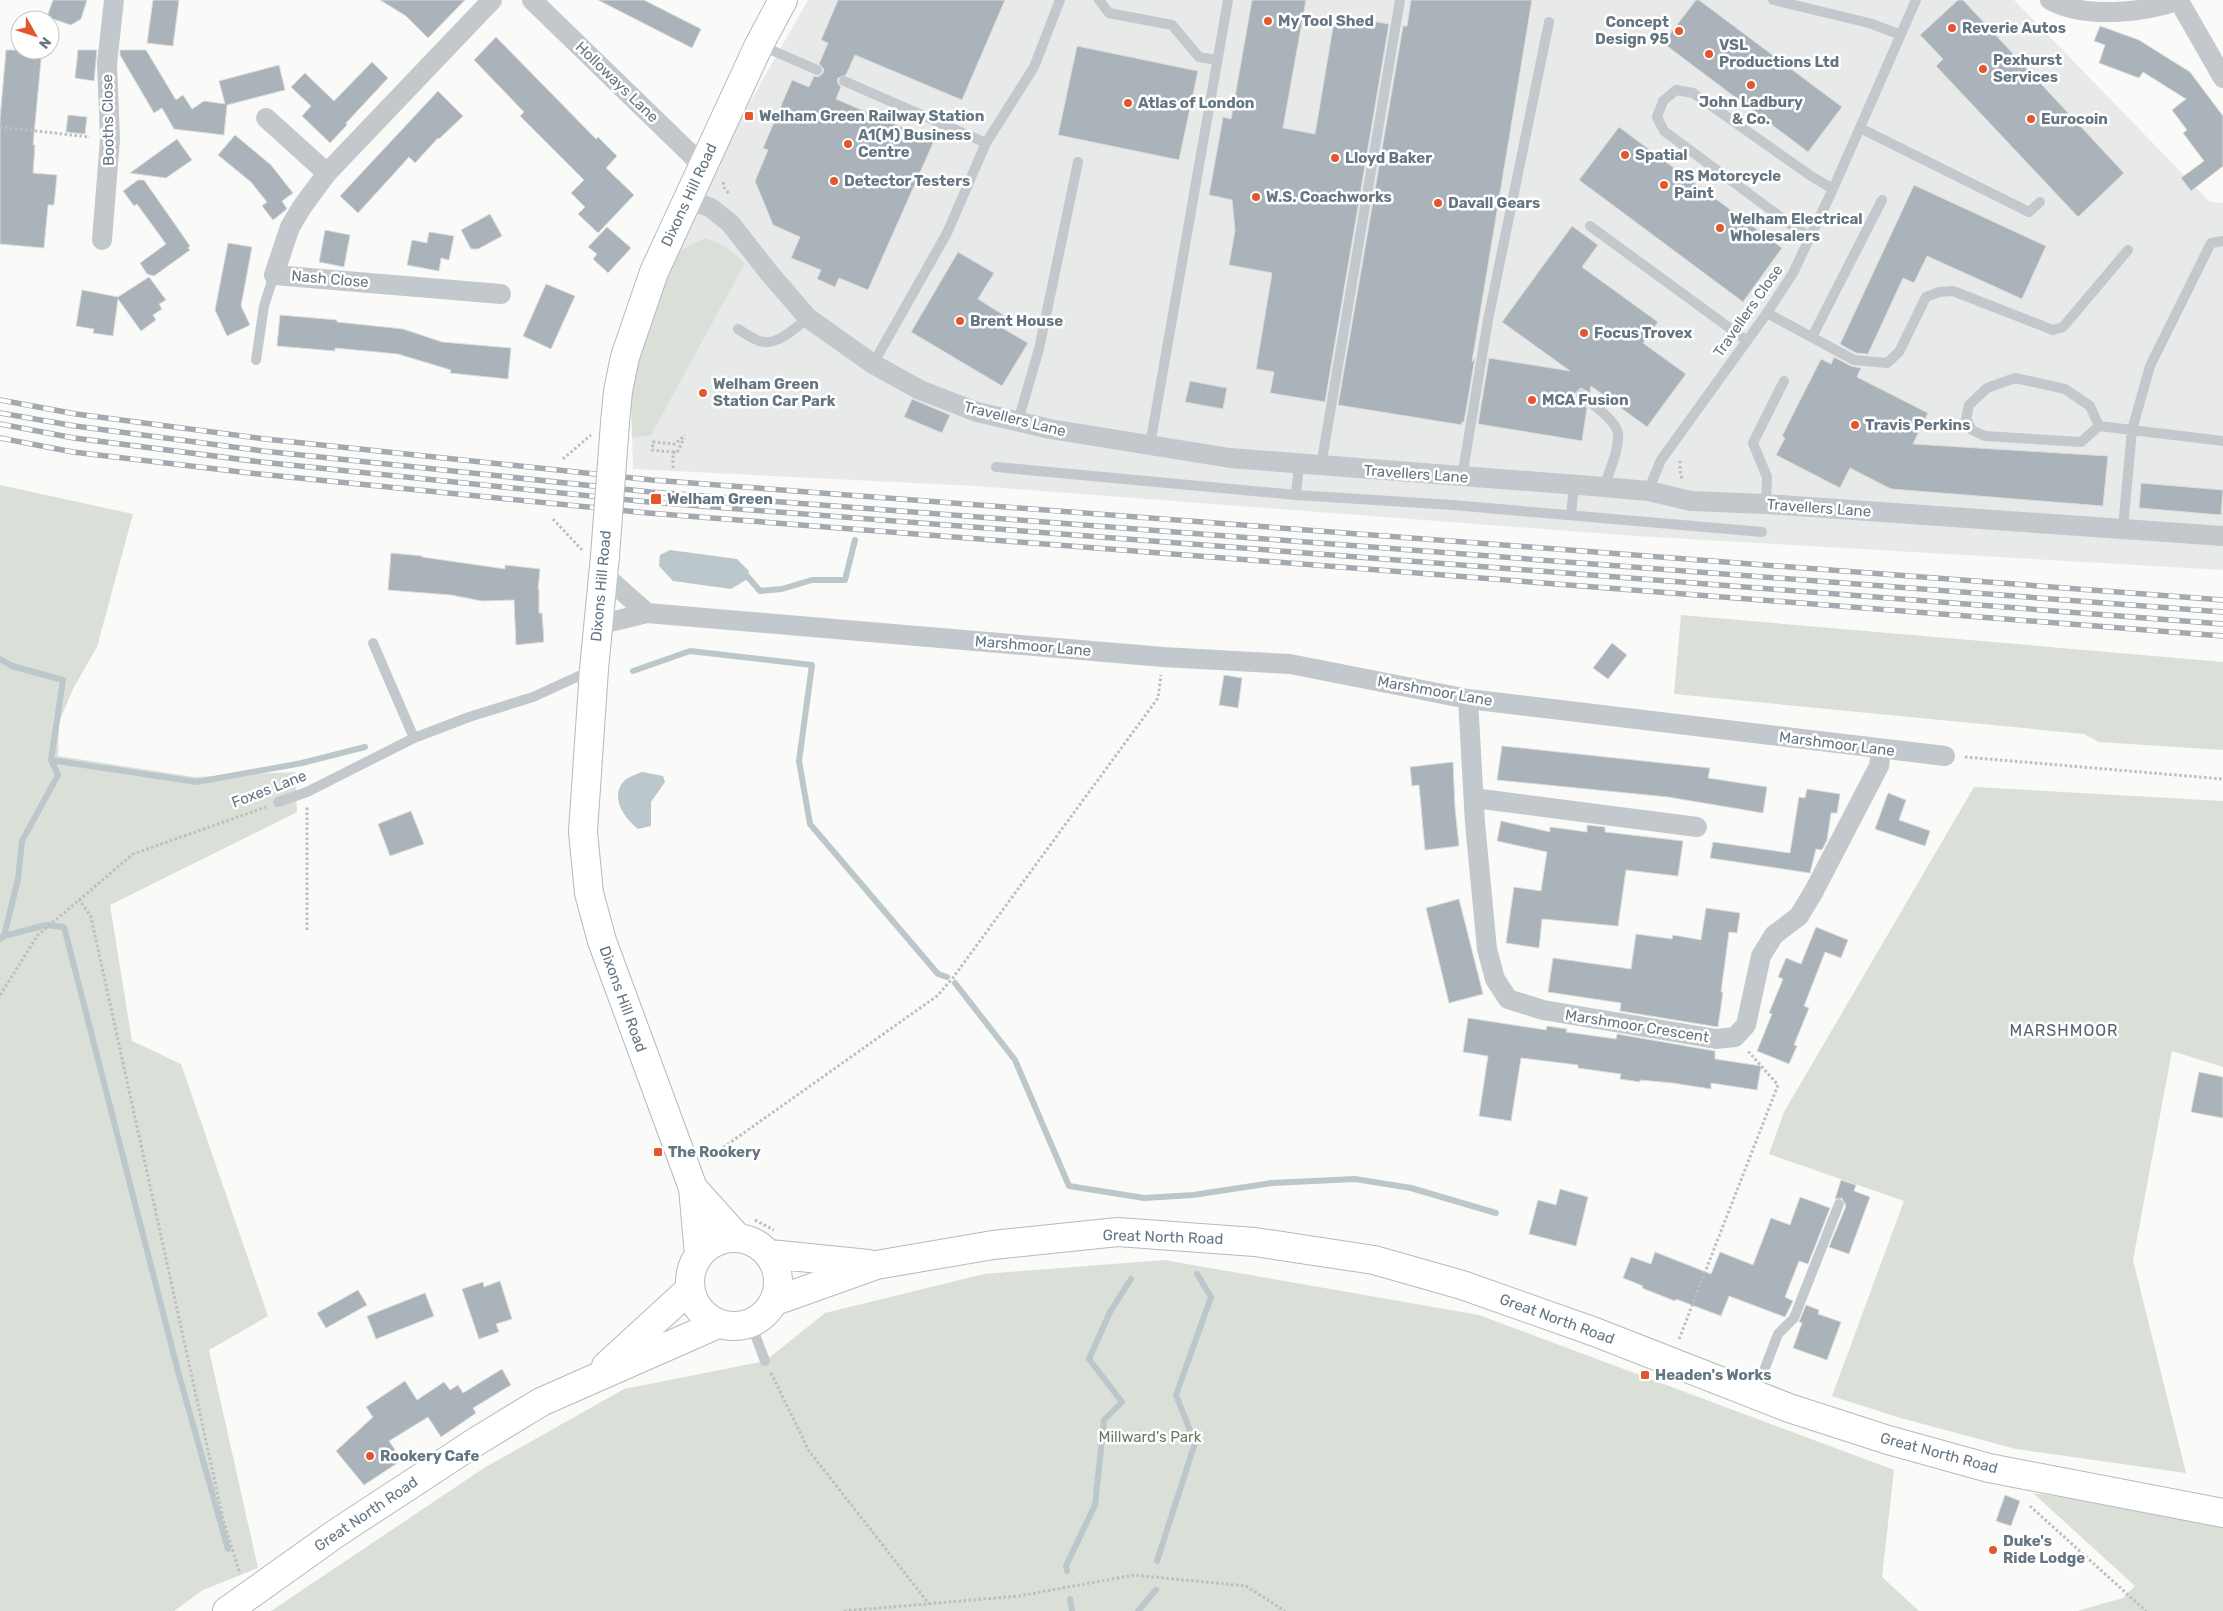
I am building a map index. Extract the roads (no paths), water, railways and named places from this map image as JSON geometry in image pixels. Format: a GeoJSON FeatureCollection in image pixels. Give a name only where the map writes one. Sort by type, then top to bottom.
{"type":"FeatureCollection","features":[{"type":"Feature","properties":{"kind":"main road","name":"Dixons Hill Road"},"geometry":{"type":"LineString","coordinates":[[737,1237],[696,1176],[602,942],[589,893],[583,832],[598,625],[598,562],[606,426],[618,391],[625,357],[638,315],[654,272],[688,199],[712,171],[759,44],[783,0]]}},
{"type":"Feature","properties":{"kind":"main road","name":"Dixons Hill Road"},"geometry":{"type":"LineString","coordinates":[[696,1176],[699,1255]]}},
{"type":"Feature","properties":{"kind":"main road","name":"Great North Road"},"geometry":{"type":"LineString","coordinates":[[775,1301],[876,1265],[993,1245],[1118,1232],[1255,1242],[1374,1260],[1462,1285],[1594,1332],[1789,1408],[1888,1440],[1989,1468],[2223,1513]]}},
{"type":"Feature","properties":{"kind":"main road"},"geometry":{"type":"LineString","coordinates":[[737,1237],[753,1241],[770,1254],[777,1268],[779,1284],[775,1301],[765,1314],[751,1324],[732,1327],[718,1324],[706,1317],[696,1306],[690,1289],[691,1271],[699,1255],[707,1247],[723,1239],[737,1237]]}},
{"type":"Feature","properties":{"kind":"main road","name":"Great North Road"},"geometry":{"type":"LineString","coordinates":[[770,1254],[876,1265]]}},
{"type":"Feature","properties":{"kind":"main road","name":"Great North Road"},"geometry":{"type":"LineString","coordinates":[[588,1383],[690,1289]]}},
{"type":"Feature","properties":{"kind":"main road","name":"Great North Road"},"geometry":{"type":"LineString","coordinates":[[237,1603],[335,1534],[477,1440],[541,1402],[588,1383],[718,1324]]}},
{"type":"Feature","properties":{"kind":"street","name":"Booths Close"},"geometry":{"type":"LineString","coordinates":[[102,240],[110,139],[107,64],[114,0]]}},
{"type":"Feature","properties":{"kind":"street","name":"Nash Close"},"geometry":{"type":"LineString","coordinates":[[492,0],[327,173],[290,227],[274,275],[501,294]]}},
{"type":"Feature","properties":{"kind":"street","name":"Holloways Lane"},"geometry":{"type":"LineString","coordinates":[[532,0],[712,171]]}},
{"type":"Feature","properties":{"kind":"street"},"geometry":{"type":"LineString","coordinates":[[2050,0],[2076,8],[2107,12],[2136,11],[2180,0],[2223,78]]}},
{"type":"Feature","properties":{"kind":"street"},"geometry":{"type":"LineString","coordinates":[[266,118],[327,173]]}},
{"type":"Feature","properties":{"kind":"street","name":"Travellers Lane"},"geometry":{"type":"LineString","coordinates":[[688,199],[711,208],[730,223],[808,318],[873,364],[920,390],[977,412],[1050,429],[1230,458],[1462,478],[1648,491],[1691,501],[1766,504],[2223,536]]}},
{"type":"Feature","properties":{"kind":"street"},"geometry":{"type":"LineString","coordinates":[[598,562],[647,613]]}},
{"type":"Feature","properties":{"kind":"street","name":"Marshmoor Lane"},"geometry":{"type":"LineString","coordinates":[[598,625],[647,613],[1163,657],[1290,664],[1468,699],[1944,756]]}},
{"type":"Feature","properties":{"kind":"street","name":"Marshmoor Crescent"},"geometry":{"type":"LineString","coordinates":[[1468,699],[1474,798],[1487,949],[1495,979],[1508,998],[1542,1010],[1716,1039],[1735,1037],[1746,1024],[1761,956],[1774,934],[1799,916],[1814,891],[1879,766],[1881,749]]}},
{"type":"Feature","properties":{"kind":"street"},"geometry":{"type":"LineString","coordinates":[[1474,798],[1697,827]]}},
{"type":"Feature","properties":{"kind":"lane"},"geometry":{"type":"LineString","coordinates":[[873,364],[947,233],[986,143],[1034,66],[1060,0]]}},
{"type":"Feature","properties":{"kind":"lane"},"geometry":{"type":"LineString","coordinates":[[1099,0],[1110,13],[1172,25],[1199,57],[1217,60]]}},
{"type":"Feature","properties":{"kind":"lane"},"geometry":{"type":"LineString","coordinates":[[1150,446],[1228,0]]}},
{"type":"Feature","properties":{"kind":"lane"},"geometry":{"type":"LineString","coordinates":[[1321,466],[1400,0]]}},
{"type":"Feature","properties":{"kind":"lane"},"geometry":{"type":"LineString","coordinates":[[1773,0],[1869,23],[1899,34]]}},
{"type":"Feature","properties":{"kind":"lane","name":"Travellers Close"},"geometry":{"type":"LineString","coordinates":[[1648,491],[1661,460],[1767,313],[1793,272],[1833,189],[1899,34],[1916,0]]}},
{"type":"Feature","properties":{"kind":"lane"},"geometry":{"type":"LineString","coordinates":[[1462,478],[1488,320],[1549,22]]}},
{"type":"Feature","properties":{"kind":"lane"},"geometry":{"type":"LineString","coordinates":[[759,44],[817,70]]}},
{"type":"Feature","properties":{"kind":"lane"},"geometry":{"type":"LineString","coordinates":[[844,81],[986,143]]}},
{"type":"Feature","properties":{"kind":"lane"},"geometry":{"type":"LineString","coordinates":[[1809,236],[1664,131],[1657,117],[1663,101],[1676,90],[1693,93],[1811,176],[1833,189]]}},
{"type":"Feature","properties":{"kind":"lane"},"geometry":{"type":"LineString","coordinates":[[1860,128],[2028,212],[2040,202]]}},
{"type":"Feature","properties":{"kind":"lane"},"geometry":{"type":"LineString","coordinates":[[1018,421],[1038,349],[1078,162]]}},
{"type":"Feature","properties":{"kind":"lane"},"geometry":{"type":"LineString","coordinates":[[1812,337],[1882,200]]}},
{"type":"Feature","properties":{"kind":"lane"},"geometry":{"type":"LineString","coordinates":[[1590,226],[1746,340]]}},
{"type":"Feature","properties":{"kind":"lane"},"geometry":{"type":"LineString","coordinates":[[2123,528],[2132,430],[2150,366],[2211,243],[2223,240]]}},
{"type":"Feature","properties":{"kind":"lane"},"geometry":{"type":"LineString","coordinates":[[1767,313],[1854,360],[1887,363],[1899,352],[1926,297],[1939,292],[1953,291],[2053,330],[2064,327],[2128,250]]}},
{"type":"Feature","properties":{"kind":"lane"},"geometry":{"type":"LineString","coordinates":[[256,360],[264,306],[274,275]]}},
{"type":"Feature","properties":{"kind":"lane"},"geometry":{"type":"LineString","coordinates":[[738,329],[761,342],[787,340],[808,318]]}},
{"type":"Feature","properties":{"kind":"lane"},"geometry":{"type":"LineString","coordinates":[[2099,426],[2090,406],[2065,389],[2016,378],[1987,388],[1969,404],[1966,419],[1972,430],[1985,436],[2081,442],[2099,426],[2223,441]]}},
{"type":"Feature","properties":{"kind":"lane"},"geometry":{"type":"LineString","coordinates":[[1766,504],[1767,477],[1753,443],[1784,382]]}},
{"type":"Feature","properties":{"kind":"lane"},"geometry":{"type":"LineString","coordinates":[[1581,395],[1611,421],[1618,432],[1616,448],[1604,487]]}},
{"type":"Feature","properties":{"kind":"lane"},"geometry":{"type":"LineString","coordinates":[[1296,495],[1299,464]]}},
{"type":"Feature","properties":{"kind":"lane"},"geometry":{"type":"LineString","coordinates":[[996,467],[1296,495],[1453,505],[1762,532]]}},
{"type":"Feature","properties":{"kind":"lane"},"geometry":{"type":"LineString","coordinates":[[1571,515],[1574,485]]}},
{"type":"Feature","properties":{"kind":"lane"},"geometry":{"type":"LineString","coordinates":[[373,643],[414,738]]}},
{"type":"Feature","properties":{"kind":"lane","name":"Foxes Lane"},"geometry":{"type":"LineString","coordinates":[[278,802],[307,792],[414,738],[533,696],[594,669]]}},
{"type":"Feature","properties":{"kind":"lane"},"geometry":{"type":"LineString","coordinates":[[1755,1395],[1778,1334],[1794,1318],[1839,1204]]}},
{"type":"Feature","properties":{"kind":"lane"},"geometry":{"type":"LineString","coordinates":[[751,1324],[765,1361]]}},
{"type":"Feature","properties":{"kind":"waterway"},"geometry":{"type":"LineString","coordinates":[[747,576],[760,591],[782,589],[812,580],[845,580],[855,540]]}},
{"type":"Feature","properties":{"kind":"waterway"},"geometry":{"type":"LineString","coordinates":[[633,671],[690,651],[812,665],[799,761],[810,824],[938,974],[947,977]]}},
{"type":"Feature","properties":{"kind":"waterway"},"geometry":{"type":"LineString","coordinates":[[0,659],[12,666],[63,680],[51,760],[58,775],[22,841],[18,879],[4,936]]}},
{"type":"Feature","properties":{"kind":"waterway"},"geometry":{"type":"LineString","coordinates":[[51,760],[197,782],[302,763],[365,747]]}},
{"type":"Feature","properties":{"kind":"waterway"},"geometry":{"type":"LineString","coordinates":[[0,939],[4,936],[46,925],[64,927],[179,1375],[228,1549]]}},
{"type":"Feature","properties":{"kind":"waterway"},"geometry":{"type":"LineString","coordinates":[[955,983],[1015,1060],[1069,1186],[1144,1198],[1193,1195],[1272,1183],[1355,1179],[1411,1188],[1496,1213]]}},
{"type":"Feature","properties":{"kind":"waterway"},"geometry":{"type":"LineString","coordinates":[[1157,1561],[1195,1443],[1176,1395],[1211,1297],[1197,1274]]}},
{"type":"Feature","properties":{"kind":"waterway"},"geometry":{"type":"LineString","coordinates":[[1067,1571],[1066,1566],[1095,1505],[1104,1420],[1122,1402],[1089,1359],[1110,1312],[1131,1279]]}},
{"type":"Feature","properties":{"kind":"waterway"},"geometry":{"type":"LineString","coordinates":[[1138,1611],[1156,1590]]}},
{"type":"Feature","properties":{"kind":"waterway"},"geometry":{"type":"LineString","coordinates":[[1070,1599],[1072,1611]]}},
{"type":"Feature","properties":{"kind":"railway"},"geometry":{"type":"LineString","coordinates":[[0,400],[76,414],[265,439],[652,480],[2223,600]]}},
{"type":"Feature","properties":{"kind":"railway"},"geometry":{"type":"LineString","coordinates":[[0,413],[75,426],[263,451],[651,492],[2223,612]]}},
{"type":"Feature","properties":{"kind":"railway"},"geometry":{"type":"LineString","coordinates":[[0,424],[74,438],[261,462],[649,502],[2223,624]]}},
{"type":"Feature","properties":{"kind":"railway"},"geometry":{"type":"LineString","coordinates":[[0,438],[73,452],[259,474],[648,513],[2223,636]]}},
{"type":"Feature","properties":{"kind":"place","name":"My Tool Shed"},"geometry":{"type":"Point","coordinates":[1268,21]}},
{"type":"Feature","properties":{"kind":"place","name":"Reverie Autos"},"geometry":{"type":"Point","coordinates":[1952,28]}},
{"type":"Feature","properties":{"kind":"place","name":"Concept Design 95"},"geometry":{"type":"Point","coordinates":[1679,31]}},
{"type":"Feature","properties":{"kind":"place","name":"VSL Productions Ltd"},"geometry":{"type":"Point","coordinates":[1709,54]}},
{"type":"Feature","properties":{"kind":"place","name":"Pexhurst Services"},"geometry":{"type":"Point","coordinates":[1983,69]}},
{"type":"Feature","properties":{"kind":"place","name":"John Ladbury & Co."},"geometry":{"type":"Point","coordinates":[1751,85]}},
{"type":"Feature","properties":{"kind":"place","name":"Atlas of London"},"geometry":{"type":"Point","coordinates":[1128,103]}},
{"type":"Feature","properties":{"kind":"place","name":"Welham Green Railway Station"},"geometry":{"type":"Point","coordinates":[749,116]}},
{"type":"Feature","properties":{"kind":"place","name":"Eurocoin"},"geometry":{"type":"Point","coordinates":[2031,119]}},
{"type":"Feature","properties":{"kind":"place","name":"A1(M) Business Centre"},"geometry":{"type":"Point","coordinates":[848,144]}},
{"type":"Feature","properties":{"kind":"place","name":"Spatial"},"geometry":{"type":"Point","coordinates":[1625,155]}},
{"type":"Feature","properties":{"kind":"place","name":"Lloyd Baker"},"geometry":{"type":"Point","coordinates":[1335,158]}},
{"type":"Feature","properties":{"kind":"place","name":"Detector Testers"},"geometry":{"type":"Point","coordinates":[834,181]}},
{"type":"Feature","properties":{"kind":"place","name":"RS Motorcycle Paint"},"geometry":{"type":"Point","coordinates":[1664,185]}},
{"type":"Feature","properties":{"kind":"place","name":"W.S. Coachworks"},"geometry":{"type":"Point","coordinates":[1256,197]}},
{"type":"Feature","properties":{"kind":"place","name":"Davall Gears"},"geometry":{"type":"Point","coordinates":[1438,203]}},
{"type":"Feature","properties":{"kind":"place","name":"Welham Electrical Wholesalers"},"geometry":{"type":"Point","coordinates":[1720,228]}},
{"type":"Feature","properties":{"kind":"place","name":"Brent House"},"geometry":{"type":"Point","coordinates":[960,321]}},
{"type":"Feature","properties":{"kind":"place","name":"Focus Trovex"},"geometry":{"type":"Point","coordinates":[1584,333]}},
{"type":"Feature","properties":{"kind":"place","name":"Welham Green Station Car Park"},"geometry":{"type":"Point","coordinates":[703,393]}},
{"type":"Feature","properties":{"kind":"place","name":"MCA Fusion"},"geometry":{"type":"Point","coordinates":[1532,400]}},
{"type":"Feature","properties":{"kind":"place","name":"Travis Perkins"},"geometry":{"type":"Point","coordinates":[1855,425]}},
{"type":"Feature","properties":{"kind":"place","name":"Welham Green"},"geometry":{"type":"Point","coordinates":[656,499]}},
{"type":"Feature","properties":{"kind":"place","name":"The Rookery"},"geometry":{"type":"Point","coordinates":[658,1152]}},
{"type":"Feature","properties":{"kind":"place","name":"Headen's Works"},"geometry":{"type":"Point","coordinates":[1645,1375]}},
{"type":"Feature","properties":{"kind":"place","name":"Rookery Cafe"},"geometry":{"type":"Point","coordinates":[370,1456]}},
{"type":"Feature","properties":{"kind":"place","name":"Duke's Ride Lodge"},"geometry":{"type":"Point","coordinates":[1993,1550]}},
{"type":"Feature","properties":{"kind":"district","name":"MARSHMOOR"},"geometry":{"type":"Point","coordinates":[2064,1030]}},
{"type":"Feature","properties":{"kind":"park label","name":"Millward's Park"},"geometry":{"type":"Point","coordinates":[1150,1437]}}]}
